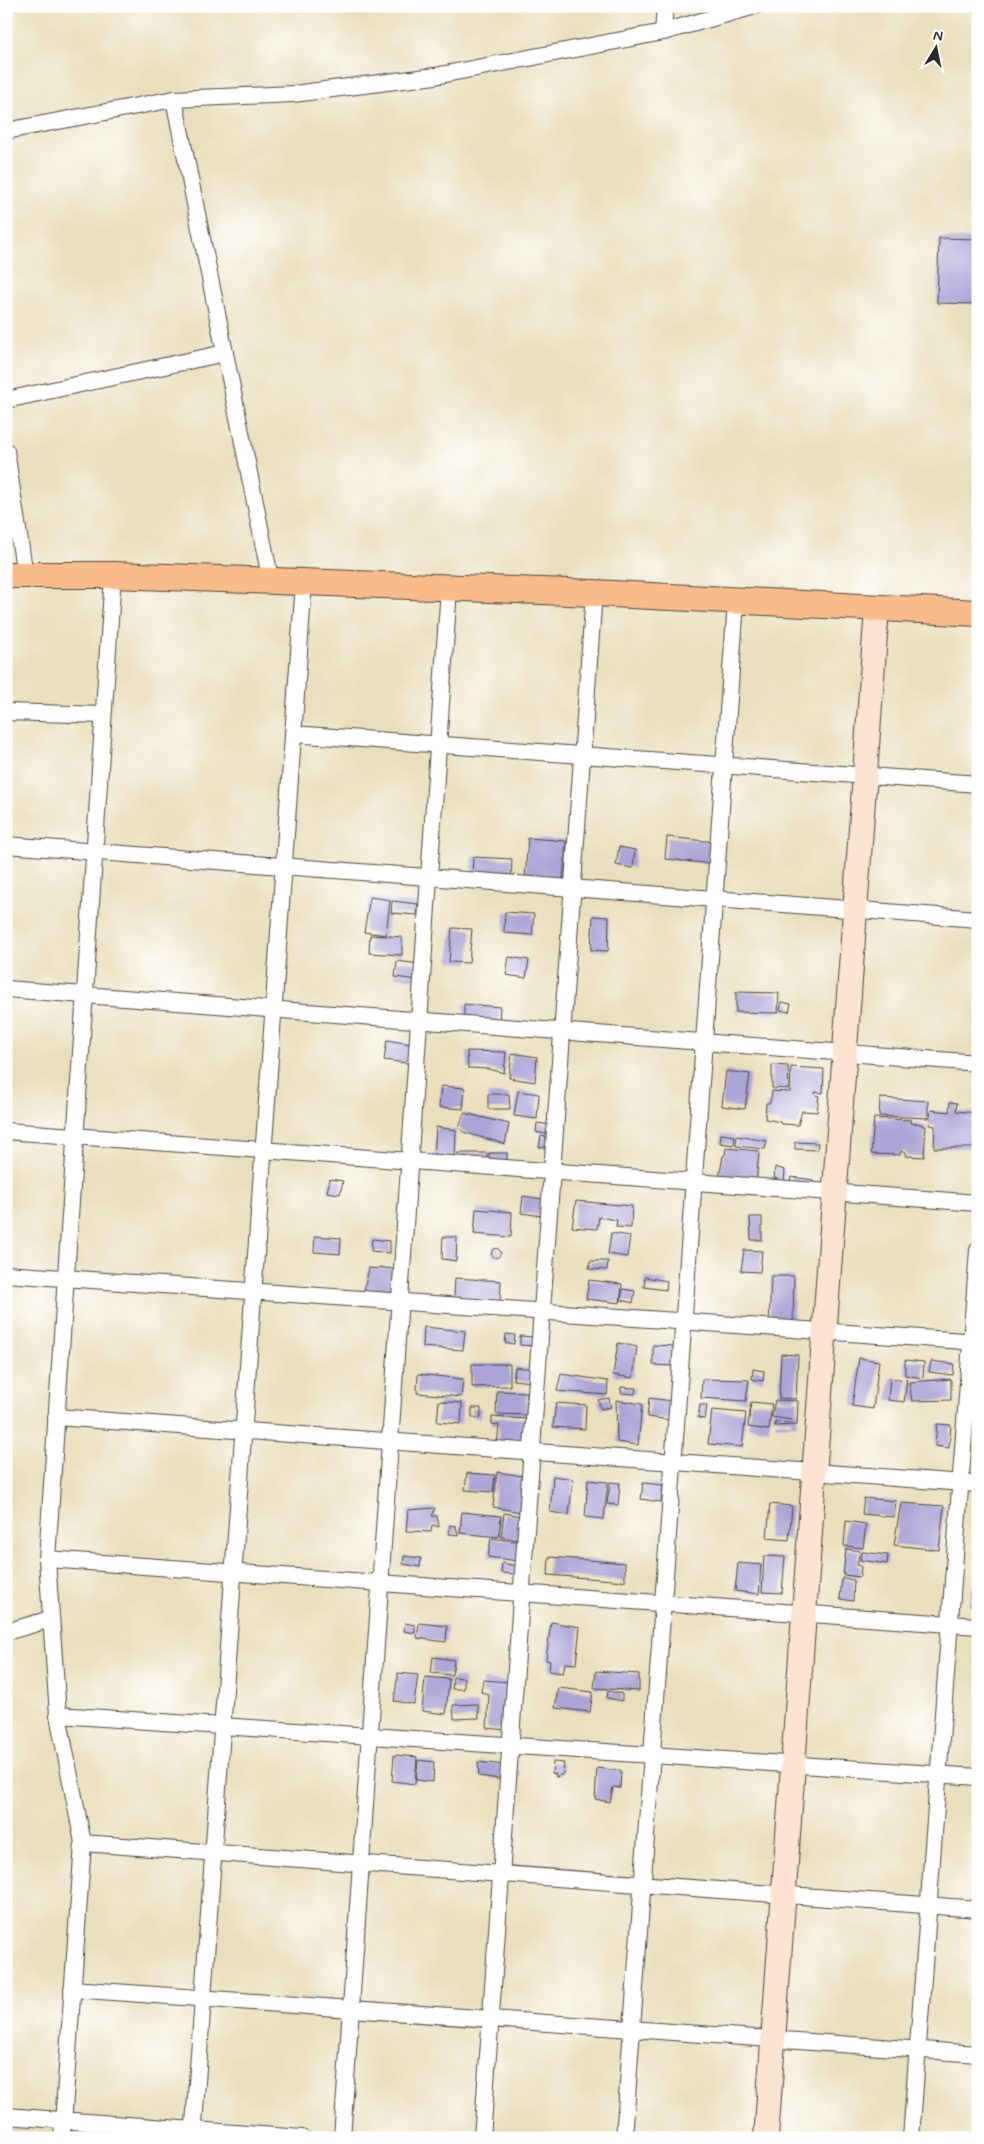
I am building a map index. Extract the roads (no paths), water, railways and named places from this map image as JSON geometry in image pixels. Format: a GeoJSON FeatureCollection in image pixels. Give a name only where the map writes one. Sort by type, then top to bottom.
{"type":"FeatureCollection","features":[{"type":"Feature","properties":{"kind":"main road"},"geometry":{"type":"LineString","coordinates":[[16,575],[113,574],[271,582],[594,593],[736,602],[978,613]]}},
{"type":"Feature","properties":{"kind":"street"},"geometry":{"type":"LineString","coordinates":[[663,32],[665,6]]}},
{"type":"Feature","properties":{"kind":"street"},"geometry":{"type":"LineString","coordinates":[[6,131],[174,99],[293,94],[435,76],[663,32],[755,6]]}},
{"type":"Feature","properties":{"kind":"street"},"geometry":{"type":"LineString","coordinates":[[174,99],[271,582]]}},
{"type":"Feature","properties":{"kind":"street"},"geometry":{"type":"LineString","coordinates":[[6,400],[225,353]]}},
{"type":"Feature","properties":{"kind":"street"},"geometry":{"type":"LineString","coordinates":[[6,451],[16,575]]}},
{"type":"Feature","properties":{"kind":"street"},"geometry":{"type":"LineString","coordinates":[[62,2138],[83,1843],[58,1715],[47,1558],[113,574]]}},
{"type":"Feature","properties":{"kind":"street"},"geometry":{"type":"LineString","coordinates":[[194,2134],[304,582]]}},
{"type":"Feature","properties":{"kind":"street"},"geometry":{"type":"LineString","coordinates":[[342,2138],[449,588]]}},
{"type":"Feature","properties":{"kind":"street"},"geometry":{"type":"LineString","coordinates":[[482,2138],[594,593]]}},
{"type":"Feature","properties":{"kind":"street"},"geometry":{"type":"LineString","coordinates":[[624,2138],[736,602]]}},
{"type":"Feature","properties":{"kind":"street"},"geometry":{"type":"LineString","coordinates":[[766,2138],[877,608]]}},
{"type":"Feature","properties":{"kind":"street"},"geometry":{"type":"LineString","coordinates":[[6,712],[103,715]]}},
{"type":"Feature","properties":{"kind":"street"},"geometry":{"type":"LineString","coordinates":[[293,734],[978,784]]}},
{"type":"Feature","properties":{"kind":"street"},"geometry":{"type":"LineString","coordinates":[[6,845],[978,919]]}},
{"type":"Feature","properties":{"kind":"street"},"geometry":{"type":"LineString","coordinates":[[6,989],[978,1064]]}},
{"type":"Feature","properties":{"kind":"street"},"geometry":{"type":"LineString","coordinates":[[6,1131],[978,1204]]}},
{"type":"Feature","properties":{"kind":"street"},"geometry":{"type":"LineString","coordinates":[[911,2138],[960,1483],[974,1342],[978,1250]]}},
{"type":"Feature","properties":{"kind":"street"},"geometry":{"type":"LineString","coordinates":[[6,1274],[974,1342]]}},
{"type":"Feature","properties":{"kind":"street"},"geometry":{"type":"LineString","coordinates":[[56,1417],[978,1484]]}},
{"type":"Feature","properties":{"kind":"street"},"geometry":{"type":"LineString","coordinates":[[47,1558],[380,1584],[978,1626]]}},
{"type":"Feature","properties":{"kind":"street"},"geometry":{"type":"LineString","coordinates":[[6,1632],[51,1620]]}},
{"type":"Feature","properties":{"kind":"street"},"geometry":{"type":"LineString","coordinates":[[58,1715],[978,1777]]}},
{"type":"Feature","properties":{"kind":"street"},"geometry":{"type":"LineString","coordinates":[[83,1843],[978,1908]]}},
{"type":"Feature","properties":{"kind":"street"},"geometry":{"type":"LineString","coordinates":[[72,1989],[978,2054]]}},
{"type":"Feature","properties":{"kind":"street"},"geometry":{"type":"LineString","coordinates":[[6,2116],[194,2134],[302,2138]]}}]}
